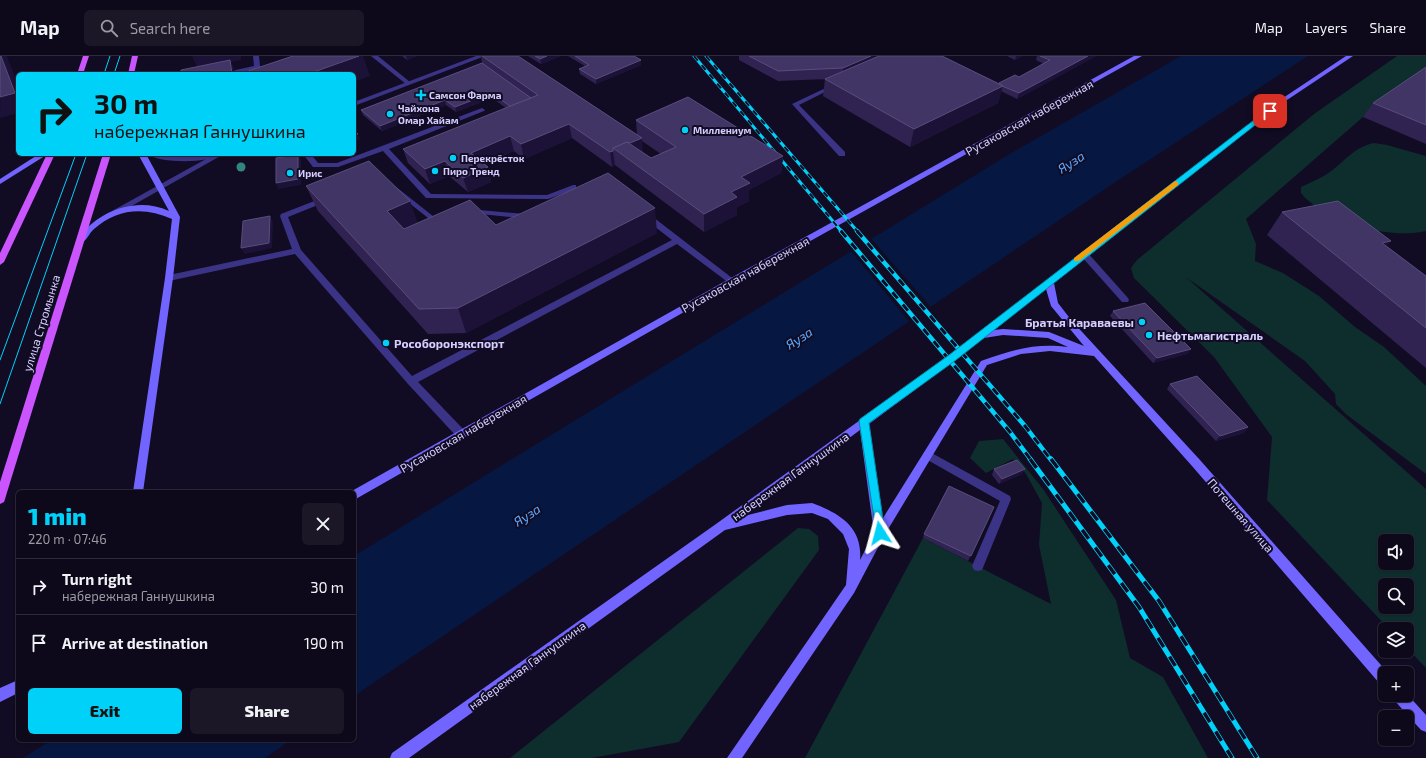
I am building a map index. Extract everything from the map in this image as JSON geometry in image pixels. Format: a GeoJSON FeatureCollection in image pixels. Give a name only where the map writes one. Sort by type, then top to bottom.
{"type":"FeatureCollection","features":[{"type":"Feature","properties":{"kind":"main road"},"geometry":{"type":"LineString","coordinates":[[81,72],[86,56]]}},
{"type":"Feature","properties":{"kind":"main road"},"geometry":{"type":"LineString","coordinates":[[132,72],[136,56]]}},
{"type":"Feature","properties":{"kind":"main road","name":"Русаковская набережная"},"geometry":{"type":"LineString","coordinates":[[356,494],[732,281],[1139,56]]}},
{"type":"Feature","properties":{"kind":"main road","name":"набережная Ганнушкина"},"geometry":{"type":"LineString","coordinates":[[397,758],[720,527],[952,358],[1282,101],[1350,56]]}},
{"type":"Feature","properties":{"kind":"main road"},"geometry":{"type":"LineString","coordinates":[[0,182],[41,156]]}},
{"type":"Feature","properties":{"kind":"main road"},"geometry":{"type":"LineString","coordinates":[[0,262],[2,253],[50,156]]}},
{"type":"Feature","properties":{"kind":"main road","name":"улица Стромынка"},"geometry":{"type":"LineString","coordinates":[[0,499],[106,156]]}},
{"type":"Feature","properties":{"kind":"main road"},"geometry":{"type":"LineString","coordinates":[[138,490],[169,278],[176,217],[143,156]]}},
{"type":"Feature","properties":{"kind":"main road"},"geometry":{"type":"LineString","coordinates":[[78,245],[87,230],[116,211],[154,207],[164,210],[176,217]]}},
{"type":"Feature","properties":{"kind":"main road","name":"Потешная улица"},"geometry":{"type":"LineString","coordinates":[[1049,281],[1054,304],[1095,354],[1196,463],[1378,670]]}},
{"type":"Feature","properties":{"kind":"main road","name":"Потешная улица"},"geometry":{"type":"LineString","coordinates":[[980,335],[1003,332],[1049,335],[1095,354]]}},
{"type":"Feature","properties":{"kind":"main road"},"geometry":{"type":"LineString","coordinates":[[734,758],[850,589],[880,533],[984,363],[1021,351],[1050,348],[1095,354]]}},
{"type":"Feature","properties":{"kind":"main road"},"geometry":{"type":"LineString","coordinates":[[864,421],[880,533]]}},
{"type":"Feature","properties":{"kind":"main road"},"geometry":{"type":"LineString","coordinates":[[720,527],[793,509],[812,508],[832,516],[848,531],[855,549],[850,589]]}},
{"type":"Feature","properties":{"kind":"main road"},"geometry":{"type":"LineString","coordinates":[[0,696],[16,687]]}},
{"type":"Feature","properties":{"kind":"main road"},"geometry":{"type":"LineString","coordinates":[[1405,702],[1426,725]]}},
{"type":"Feature","properties":{"kind":"street"},"geometry":{"type":"LineString","coordinates":[[256,56],[257,67]]}},
{"type":"Feature","properties":{"kind":"street"},"geometry":{"type":"LineString","coordinates":[[374,56],[408,83]]}},
{"type":"Feature","properties":{"kind":"street"},"geometry":{"type":"LineString","coordinates":[[356,103],[482,56]]}},
{"type":"Feature","properties":{"kind":"street"},"geometry":{"type":"LineString","coordinates":[[231,72],[257,67],[265,72]]}},
{"type":"Feature","properties":{"kind":"street"},"geometry":{"type":"LineString","coordinates":[[838,85],[795,104],[842,154]]}},
{"type":"Feature","properties":{"kind":"street"},"geometry":{"type":"LineString","coordinates":[[309,156],[316,165],[338,165],[482,110]]}},
{"type":"Feature","properties":{"kind":"street"},"geometry":{"type":"LineString","coordinates":[[384,148],[429,196],[548,197],[573,187]]}},
{"type":"Feature","properties":{"kind":"street"},"geometry":{"type":"LineString","coordinates":[[159,156],[170,159],[189,159],[207,156]]}},
{"type":"Feature","properties":{"kind":"street"},"geometry":{"type":"LineString","coordinates":[[116,211],[215,156]]}},
{"type":"Feature","properties":{"kind":"street"},"geometry":{"type":"LineString","coordinates":[[461,434],[411,381],[296,250],[284,216],[381,177],[442,227],[480,212],[549,219],[611,189],[732,281]]}},
{"type":"Feature","properties":{"kind":"street"},"geometry":{"type":"LineString","coordinates":[[411,381],[678,240]]}},
{"type":"Feature","properties":{"kind":"street"},"geometry":{"type":"LineString","coordinates":[[169,278],[296,250]]}},
{"type":"Feature","properties":{"kind":"street"},"geometry":{"type":"LineString","coordinates":[[1084,254],[1125,300]]}},
{"type":"Feature","properties":{"kind":"street"},"geometry":{"type":"LineString","coordinates":[[928,455],[1006,499],[978,566]]}},
{"type":"Feature","properties":{"kind":"green space"},"geometry":{"type":"Polygon","coordinates":[[[1397,56],[1426,56],[1426,74],[1363,117],[1246,219],[1256,244],[1255,261],[1283,273],[1319,296],[1355,327],[1384,347],[1426,386],[1426,474],[1347,415],[1336,404],[1335,394],[1305,361],[1187,278],[1426,489],[1426,668],[1414,655],[1414,622],[1382,622],[1267,500],[1272,437],[1214,357],[1134,278],[1131,268],[1137,260],[1314,114],[1397,56]]]}},
{"type":"Feature","properties":{"kind":"green space"},"geometry":{"type":"Polygon","coordinates":[[[1374,143],[1387,145],[1426,156],[1426,231],[1395,233],[1377,231],[1359,226],[1341,220],[1325,212],[1311,203],[1301,193],[1301,187],[1330,172],[1355,151],[1374,143]]]}},
{"type":"Feature","properties":{"kind":"green space"},"geometry":{"type":"Polygon","coordinates":[[[1003,439],[1043,489],[1116,600],[1130,658],[1163,677],[1208,758],[805,758],[923,538],[1051,604],[1039,545],[1042,503],[1026,474],[1013,459],[986,473],[970,458],[979,441],[1003,439]]]}},
{"type":"Feature","properties":{"kind":"green space"},"geometry":{"type":"Polygon","coordinates":[[[798,528],[809,529],[818,536],[819,550],[679,742],[592,758],[510,758],[798,528]]]}},
{"type":"Feature","properties":{"kind":"water","name":"Яуза"},"geometry":{"type":"Polygon","coordinates":[[[1181,56],[1308,56],[1117,181],[356,695],[356,555],[1013,152],[1181,56]]]}},
{"type":"Feature","properties":{"kind":"water"},"geometry":{"type":"Polygon","coordinates":[[[49,742],[288,742],[265,758],[23,758],[49,742]]]}},
{"type":"Feature","properties":{"kind":"pier"},"geometry":{"type":"Polygon","coordinates":[[[870,237],[932,308],[910,323],[850,250],[870,237]]]}},
{"type":"Feature","properties":{"kind":"building"},"geometry":{"type":"Polygon","coordinates":[[[0,56],[15,93],[0,97],[0,56]]]}},
{"type":"Feature","properties":{"kind":"building"},"geometry":{"type":"Polygon","coordinates":[[[293,56],[359,56],[314,72],[245,72],[293,56]]]}},
{"type":"Feature","properties":{"kind":"building"},"geometry":{"type":"Polygon","coordinates":[[[482,56],[518,56],[642,138],[613,148],[613,151],[610,152],[569,124],[521,144],[510,136],[471,153],[488,167],[463,178],[445,161],[425,169],[403,149],[538,95],[482,56]]]}},
{"type":"Feature","properties":{"kind":"building"},"geometry":{"type":"Polygon","coordinates":[[[535,56],[547,56],[540,59],[535,56]]]}},
{"type":"Feature","properties":{"kind":"building"},"geometry":{"type":"Polygon","coordinates":[[[575,56],[634,56],[641,60],[596,79],[579,69],[589,65],[575,56]]]}},
{"type":"Feature","properties":{"kind":"building"},"geometry":{"type":"Polygon","coordinates":[[[749,56],[871,56],[843,68],[778,71],[749,56]]]}},
{"type":"Feature","properties":{"kind":"building"},"geometry":{"type":"Polygon","coordinates":[[[879,56],[942,56],[1003,86],[914,129],[825,79],[879,56]]]}},
{"type":"Feature","properties":{"kind":"building"},"geometry":{"type":"Polygon","coordinates":[[[1040,56],[1088,56],[1019,93],[1002,86],[999,83],[1015,75],[1019,77],[1050,60],[1040,56]]]}},
{"type":"Feature","properties":{"kind":"building"},"geometry":{"type":"Polygon","coordinates":[[[230,60],[232,72],[181,72],[181,70],[230,60]]]}},
{"type":"Feature","properties":{"kind":"building"},"geometry":{"type":"Polygon","coordinates":[[[482,63],[531,98],[510,106],[491,93],[455,107],[445,100],[380,126],[361,110],[482,63]]]}},
{"type":"Feature","properties":{"kind":"building"},"geometry":{"type":"Polygon","coordinates":[[[1426,67],[1426,125],[1373,103],[1426,67]]]}},
{"type":"Feature","properties":{"kind":"building"},"geometry":{"type":"Polygon","coordinates":[[[688,97],[783,156],[741,177],[750,183],[731,192],[737,197],[704,214],[613,148],[627,142],[651,158],[676,147],[636,120],[688,97]]]}},
{"type":"Feature","properties":{"kind":"building"},"geometry":{"type":"Polygon","coordinates":[[[298,156],[298,179],[276,183],[276,158],[298,156]]]}},
{"type":"Feature","properties":{"kind":"building"},"geometry":{"type":"Polygon","coordinates":[[[369,161],[410,201],[387,211],[404,229],[470,200],[496,225],[608,173],[655,208],[458,308],[419,309],[306,186],[369,161]]]}},
{"type":"Feature","properties":{"kind":"building"},"geometry":{"type":"Polygon","coordinates":[[[1338,201],[1391,241],[1382,243],[1426,276],[1426,328],[1282,212],[1338,201]]]}},
{"type":"Feature","properties":{"kind":"building"},"geometry":{"type":"Polygon","coordinates":[[[270,216],[269,243],[241,248],[243,221],[270,216]]]}},
{"type":"Feature","properties":{"kind":"building"},"geometry":{"type":"Polygon","coordinates":[[[1145,303],[1191,349],[1157,358],[1113,311],[1145,303]]]}},
{"type":"Feature","properties":{"kind":"building"},"geometry":{"type":"Polygon","coordinates":[[[1197,376],[1248,427],[1220,436],[1170,384],[1197,376]]]}},
{"type":"Feature","properties":{"kind":"building"},"geometry":{"type":"Polygon","coordinates":[[[1017,460],[1025,469],[1002,479],[994,469],[1017,460]]]}},
{"type":"Feature","properties":{"kind":"building"},"geometry":{"type":"Polygon","coordinates":[[[949,486],[994,507],[971,556],[924,534],[949,486]]]}},
{"type":"Feature","properties":{"kind":"tram line"},"geometry":{"type":"LineString","coordinates":[[105,72],[110,56]]}},
{"type":"Feature","properties":{"kind":"tram line"},"geometry":{"type":"LineString","coordinates":[[115,72],[120,56]]}},
{"type":"Feature","properties":{"kind":"tram line"},"geometry":{"type":"LineString","coordinates":[[0,360],[75,156]]}},
{"type":"Feature","properties":{"kind":"tram line"},"geometry":{"type":"LineString","coordinates":[[0,404],[86,156]]}},
{"type":"Feature","properties":{"kind":"railway"},"geometry":{"type":"LineString","coordinates":[[694,56],[842,232]]}},
{"type":"Feature","properties":{"kind":"railway"},"geometry":{"type":"LineString","coordinates":[[706,56],[858,232]]}},
{"type":"Feature","properties":{"kind":"railway"},"geometry":{"type":"LineString","coordinates":[[841,231],[1010,432],[1031,460]]}},
{"type":"Feature","properties":{"kind":"railway"},"geometry":{"type":"LineString","coordinates":[[857,231],[1025,426],[1051,460]]}},
{"type":"Feature","properties":{"kind":"railway"},"geometry":{"type":"LineString","coordinates":[[1030,459],[1139,607],[1232,758]]}},
{"type":"Feature","properties":{"kind":"railway"},"geometry":{"type":"LineString","coordinates":[[1051,459],[1159,601],[1257,758]]}},
{"type":"Feature","properties":{"kind":"slow traffic"},"geometry":{"type":"LineString","coordinates":[[1077,260],[1175,184]]}},
{"type":"Feature","properties":{"kind":"place","name":"Самсон Фарма"},"geometry":{"type":"Point","coordinates":[421,95]}},
{"type":"Feature","properties":{"kind":"place","name":"Чайхона Омар Хайам"},"geometry":{"type":"Point","coordinates":[390,114]}},
{"type":"Feature","properties":{"kind":"place","name":"Миллениум"},"geometry":{"type":"Point","coordinates":[685,130]}},
{"type":"Feature","properties":{"kind":"place","name":"Перекрёсток"},"geometry":{"type":"Point","coordinates":[453,158]}},
{"type":"Feature","properties":{"kind":"place","name":"Пиро Тренд"},"geometry":{"type":"Point","coordinates":[435,171]}},
{"type":"Feature","properties":{"kind":"place","name":"Ирис"},"geometry":{"type":"Point","coordinates":[290,173]}},
{"type":"Feature","properties":{"kind":"place","name":"Братья Караваевы"},"geometry":{"type":"Point","coordinates":[1142,322]}},
{"type":"Feature","properties":{"kind":"place","name":"Нефтьмагистраль"},"geometry":{"type":"Point","coordinates":[1149,335]}},
{"type":"Feature","properties":{"kind":"place","name":"Рособоронэкспорт"},"geometry":{"type":"Point","coordinates":[386,343]}},
{"type":"Feature","properties":{"kind":"route"},"geometry":{"type":"LineString","coordinates":[[880,533],[864,421],[952,358],[1072,263],[1270,111]]}}]}
